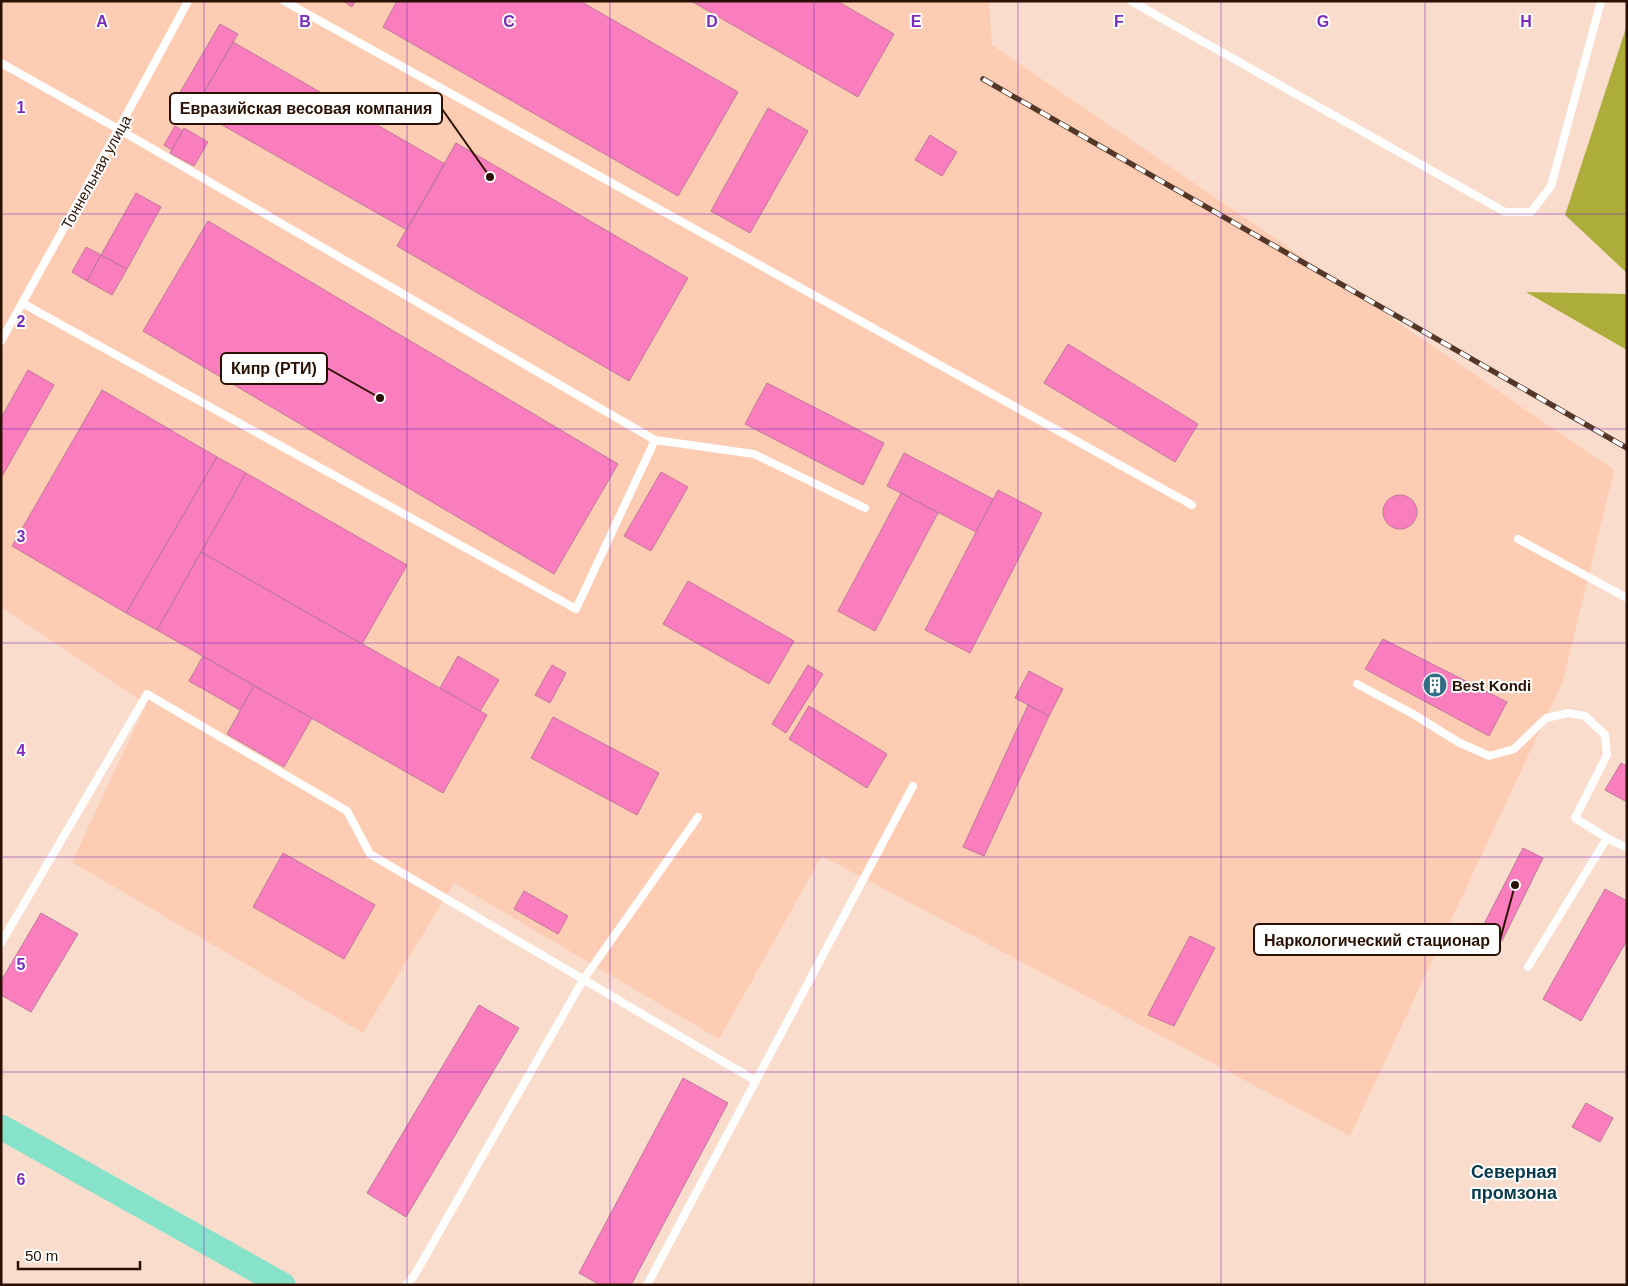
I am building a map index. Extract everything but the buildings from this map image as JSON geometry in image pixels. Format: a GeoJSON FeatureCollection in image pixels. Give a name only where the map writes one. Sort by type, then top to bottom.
{"type":"FeatureCollection","features":[{"type":"Feature","properties":{"kind":"main road"},"geometry":{"type":"LineString","coordinates":[[1,1127],[284,1285]]}},
{"type":"Feature","properties":{"kind":"lane","name":"Тоннельная улица"},"geometry":{"type":"LineString","coordinates":[[1,341],[87,185],[120,130],[188,1]]}},
{"type":"Feature","properties":{"kind":"lane"},"geometry":{"type":"LineString","coordinates":[[284,1],[1192,504]]}},
{"type":"Feature","properties":{"kind":"lane"},"geometry":{"type":"LineString","coordinates":[[1131,1],[1505,212],[1531,212],[1551,186],[1601,1]]}},
{"type":"Feature","properties":{"kind":"lane"},"geometry":{"type":"LineString","coordinates":[[1,63],[654,440],[754,454],[866,508]]}},
{"type":"Feature","properties":{"kind":"lane"},"geometry":{"type":"LineString","coordinates":[[22,303],[576,609],[654,440]]}},
{"type":"Feature","properties":{"kind":"lane"},"geometry":{"type":"LineString","coordinates":[[1518,539],[1627,598]]}},
{"type":"Feature","properties":{"kind":"lane"},"geometry":{"type":"LineString","coordinates":[[1357,684],[1413,714],[1458,742],[1489,756],[1514,749],[1546,718],[1568,713],[1585,716],[1605,735],[1607,755],[1575,818],[1627,848]]}},
{"type":"Feature","properties":{"kind":"lane"},"geometry":{"type":"LineString","coordinates":[[1,943],[147,694],[347,811],[370,854],[756,1081]]}},
{"type":"Feature","properties":{"kind":"lane"},"geometry":{"type":"LineString","coordinates":[[648,1285],[913,786]]}},
{"type":"Feature","properties":{"kind":"lane"},"geometry":{"type":"LineString","coordinates":[[406,1285],[414,1276],[583,980],[698,817]]}},
{"type":"Feature","properties":{"kind":"lane"},"geometry":{"type":"LineString","coordinates":[[1528,968],[1607,838]]}},
{"type":"Feature","properties":{"kind":"shaded area"},"geometry":{"type":"Polygon","coordinates":[[[1,1],[989,1],[992,45],[1614,470],[1563,681],[1350,1136],[822,856],[719,1039],[454,883],[363,1033],[72,862],[146,704],[1,607],[1,1]]]}},
{"type":"Feature","properties":{"kind":"shaded area"},"geometry":{"type":"Polygon","coordinates":[[[1627,25],[1627,273],[1565,215],[1627,25]]]}},
{"type":"Feature","properties":{"kind":"shaded area"},"geometry":{"type":"Polygon","coordinates":[[[1526,292],[1627,294],[1627,350],[1526,292]]]}},
{"type":"Feature","properties":{"kind":"railway"},"geometry":{"type":"LineString","coordinates":[[983,79],[1627,448]]}},
{"type":"Feature","properties":{"kind":"place","name":"Евразийская весовая компания"},"geometry":{"type":"Point","coordinates":[490,177]}},
{"type":"Feature","properties":{"kind":"place","name":"Кипр (РТИ)"},"geometry":{"type":"Point","coordinates":[380,398]}},
{"type":"Feature","properties":{"kind":"place","name":"Best Kondi"},"geometry":{"type":"Point","coordinates":[1435,685]}},
{"type":"Feature","properties":{"kind":"place","name":"Наркологический стационар"},"geometry":{"type":"Point","coordinates":[1515,885]}},
{"type":"Feature","properties":{"kind":"district","name":"Северная промзона"},"geometry":{"type":"Point","coordinates":[1514,1182]}}]}
